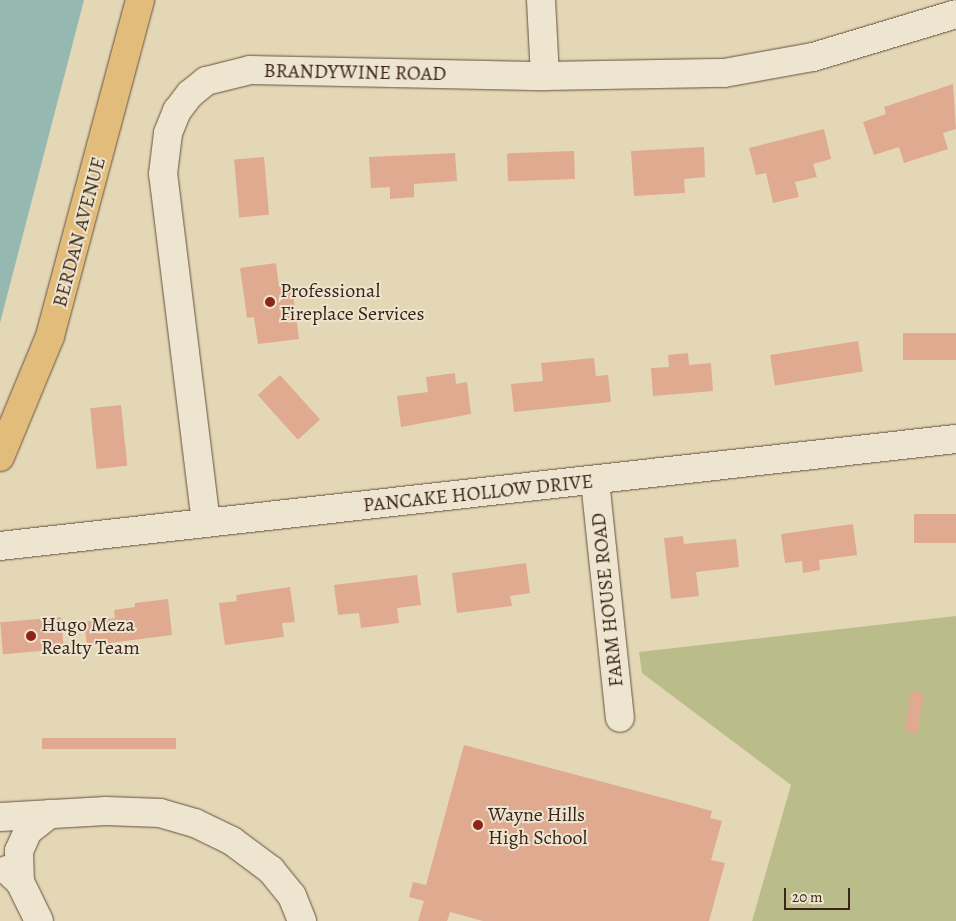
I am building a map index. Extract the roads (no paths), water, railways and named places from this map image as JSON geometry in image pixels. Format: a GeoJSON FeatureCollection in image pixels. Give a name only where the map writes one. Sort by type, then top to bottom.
{"type":"FeatureCollection","features":[{"type":"Feature","properties":{"kind":"main road","name":"BERDAN AVENUE"},"geometry":{"type":"LineString","coordinates":[[0,457],[50,336],[140,0]]}},
{"type":"Feature","properties":{"kind":"street"},"geometry":{"type":"LineString","coordinates":[[541,0],[545,76]]}},
{"type":"Feature","properties":{"kind":"street","name":"BRANDYWINE ROAD"},"geometry":{"type":"LineString","coordinates":[[206,523],[163,174],[168,133],[177,111],[190,94],[206,81],[250,70],[545,76],[688,75],[778,66],[956,14]]}},
{"type":"Feature","properties":{"kind":"street","name":"PANCAKE HOLLOW DRIVE"},"geometry":{"type":"LineString","coordinates":[[0,546],[595,481],[956,439]]}},
{"type":"Feature","properties":{"kind":"street","name":"FARM HOUSE ROAD"},"geometry":{"type":"LineString","coordinates":[[595,481],[620,718]]}},
{"type":"Feature","properties":{"kind":"street"},"geometry":{"type":"LineString","coordinates":[[0,817],[50,814],[160,813],[195,823],[232,841],[271,870],[292,896],[302,921]]}},
{"type":"Feature","properties":{"kind":"street"},"geometry":{"type":"LineString","coordinates":[[20,882],[19,851],[28,831],[50,814]]}},
{"type":"Feature","properties":{"kind":"street"},"geometry":{"type":"LineString","coordinates":[[0,864],[20,882],[39,921]]}},
{"type":"Feature","properties":{"kind":"water"},"geometry":{"type":"Polygon","coordinates":[[[0,0],[84,0],[0,323],[0,0]]]}},
{"type":"Feature","properties":{"kind":"place","name":"Professional Fireplace Services"},"geometry":{"type":"Point","coordinates":[270,302]}},
{"type":"Feature","properties":{"kind":"place","name":"Hugo Meza Realty Team"},"geometry":{"type":"Point","coordinates":[31,636]}},
{"type":"Feature","properties":{"kind":"place","name":"Wayne Hills High School"},"geometry":{"type":"Point","coordinates":[478,825]}}]}
